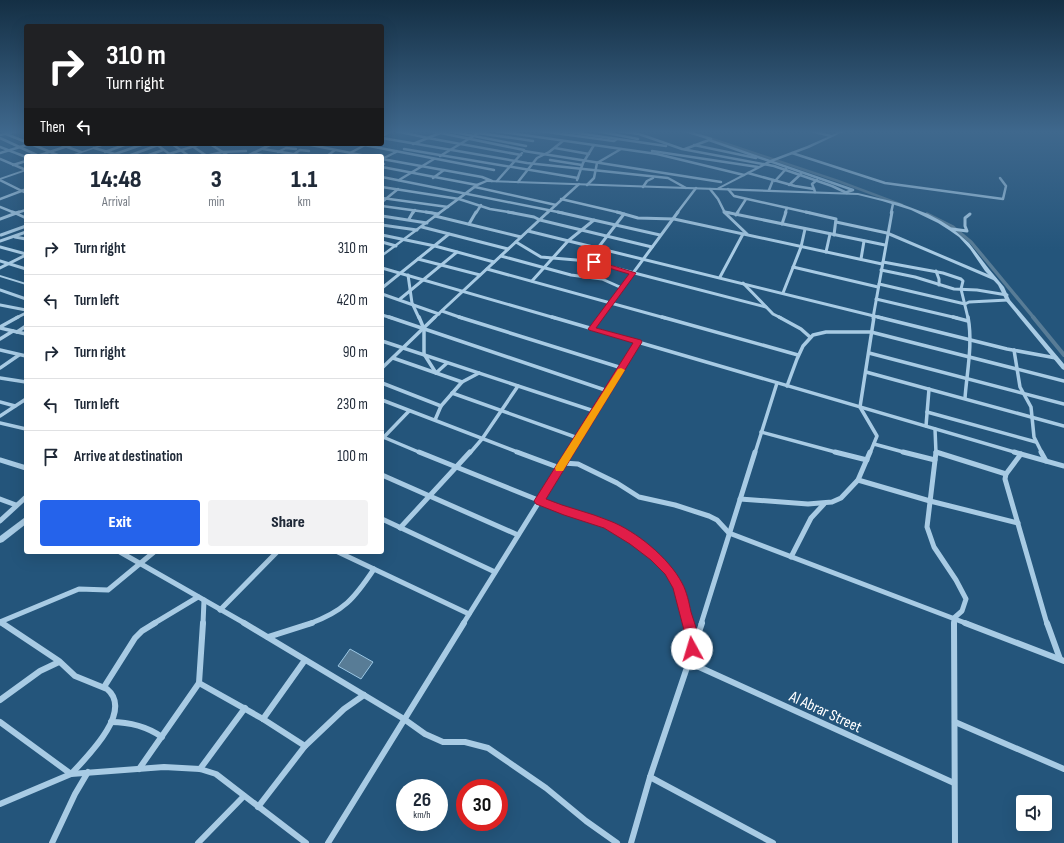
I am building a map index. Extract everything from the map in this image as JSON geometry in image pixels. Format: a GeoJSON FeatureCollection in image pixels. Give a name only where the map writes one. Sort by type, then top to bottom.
{"type":"FeatureCollection","features":[{"type":"Feature","properties":{"kind":"street"},"geometry":{"type":"LineString","coordinates":[[399,170],[411,174],[476,186],[556,205]]}},
{"type":"Feature","properties":{"kind":"street"},"geometry":{"type":"LineString","coordinates":[[399,180],[416,170]]}},
{"type":"Feature","properties":{"kind":"street"},"geometry":{"type":"LineString","coordinates":[[433,178],[444,170]]}},
{"type":"Feature","properties":{"kind":"street"},"geometry":{"type":"LineString","coordinates":[[446,170],[482,177],[492,181]]}},
{"type":"Feature","properties":{"kind":"street"},"geometry":{"type":"LineString","coordinates":[[497,181],[506,170]]}},
{"type":"Feature","properties":{"kind":"street"},"geometry":{"type":"LineString","coordinates":[[525,170],[561,174],[578,178]]}},
{"type":"Feature","properties":{"kind":"street"},"geometry":{"type":"LineString","coordinates":[[384,366],[578,184],[580,170]]}},
{"type":"Feature","properties":{"kind":"street"},"geometry":{"type":"LineString","coordinates":[[585,170],[670,179],[686,188]]}},
{"type":"Feature","properties":{"kind":"street"},"geometry":{"type":"LineString","coordinates":[[626,174],[630,170]]}},
{"type":"Feature","properties":{"kind":"street"},"geometry":{"type":"LineString","coordinates":[[652,170],[721,182],[719,184]]}},
{"type":"Feature","properties":{"kind":"street"},"geometry":{"type":"LineString","coordinates":[[710,189],[722,187],[752,170]]}},
{"type":"Feature","properties":{"kind":"street"},"geometry":{"type":"LineString","coordinates":[[769,190],[774,180],[785,170]]}},
{"type":"Feature","properties":{"kind":"street"},"geometry":{"type":"LineString","coordinates":[[790,170],[847,192],[853,190],[795,170]]}},
{"type":"Feature","properties":{"kind":"street"},"geometry":{"type":"LineString","coordinates":[[846,170],[885,183],[1003,199],[1006,186],[1000,178]]}},
{"type":"Feature","properties":{"kind":"street"},"geometry":{"type":"LineString","coordinates":[[0,180],[24,171]]}},
{"type":"Feature","properties":{"kind":"street"},"geometry":{"type":"LineString","coordinates":[[518,182],[528,171]]}},
{"type":"Feature","properties":{"kind":"street"},"geometry":{"type":"LineString","coordinates":[[587,184],[591,182],[595,175],[595,171]]}},
{"type":"Feature","properties":{"kind":"street"},"geometry":{"type":"LineString","coordinates":[[728,171],[744,175]]}},
{"type":"Feature","properties":{"kind":"street"},"geometry":{"type":"LineString","coordinates":[[748,173],[789,185],[815,190]]}},
{"type":"Feature","properties":{"kind":"street"},"geometry":{"type":"LineString","coordinates":[[789,185],[801,174]]}},
{"type":"Feature","properties":{"kind":"street"},"geometry":{"type":"LineString","coordinates":[[384,177],[468,192],[660,235]]}},
{"type":"Feature","properties":{"kind":"street"},"geometry":{"type":"LineString","coordinates":[[643,187],[647,181],[656,177]]}},
{"type":"Feature","properties":{"kind":"street"},"geometry":{"type":"LineString","coordinates":[[0,180],[22,191]]}},
{"type":"Feature","properties":{"kind":"street"},"geometry":{"type":"LineString","coordinates":[[815,190],[812,184],[817,180]]}},
{"type":"Feature","properties":{"kind":"street"},"geometry":{"type":"LineString","coordinates":[[384,255],[476,186],[484,182],[492,181],[728,190],[815,190],[865,195],[930,217],[952,229],[965,241],[1007,298],[1064,368]]}},
{"type":"Feature","properties":{"kind":"street"},"geometry":{"type":"LineString","coordinates":[[384,187],[459,199],[512,214],[534,217],[540,220],[652,247]]}},
{"type":"Feature","properties":{"kind":"street"},"geometry":{"type":"LineString","coordinates":[[592,329],[696,188]]}},
{"type":"Feature","properties":{"kind":"street"},"geometry":{"type":"LineString","coordinates":[[384,200],[398,189]]}},
{"type":"Feature","properties":{"kind":"street"},"geometry":{"type":"LineString","coordinates":[[710,189],[718,199],[724,212],[748,235]]}},
{"type":"Feature","properties":{"kind":"street"},"geometry":{"type":"LineString","coordinates":[[728,190],[734,196],[836,219],[836,222],[887,232],[995,280]]}},
{"type":"Feature","properties":{"kind":"street"},"geometry":{"type":"LineString","coordinates":[[0,198],[22,191]]}},
{"type":"Feature","properties":{"kind":"street"},"geometry":{"type":"LineString","coordinates":[[387,198],[448,207]]}},
{"type":"Feature","properties":{"kind":"street"},"geometry":{"type":"LineString","coordinates":[[561,199],[638,218],[674,219],[861,259],[936,271],[962,279],[961,289],[972,339],[971,353],[968,358],[968,377],[965,398]]}},
{"type":"Feature","properties":{"kind":"street"},"geometry":{"type":"LineString","coordinates":[[736,215],[746,199]]}},
{"type":"Feature","properties":{"kind":"street"},"geometry":{"type":"LineString","coordinates":[[740,499],[825,504],[841,498],[858,480],[877,436],[860,407],[869,353],[870,332],[893,204]]}},
{"type":"Feature","properties":{"kind":"street"},"geometry":{"type":"LineString","coordinates":[[469,224],[481,205]]}},
{"type":"Feature","properties":{"kind":"street"},"geometry":{"type":"LineString","coordinates":[[384,206],[415,210],[521,237]]}},
{"type":"Feature","properties":{"kind":"street"},"geometry":{"type":"LineString","coordinates":[[0,207],[24,217]]}},
{"type":"Feature","properties":{"kind":"street"},"geometry":{"type":"LineString","coordinates":[[782,224],[787,208]]}},
{"type":"Feature","properties":{"kind":"street"},"geometry":{"type":"LineString","coordinates":[[409,220],[415,210]]}},
{"type":"Feature","properties":{"kind":"street"},"geometry":{"type":"LineString","coordinates":[[0,219],[24,211]]}},
{"type":"Feature","properties":{"kind":"street"},"geometry":{"type":"LineString","coordinates":[[724,212],[885,245]]}},
{"type":"Feature","properties":{"kind":"street"},"geometry":{"type":"LineString","coordinates":[[588,261],[624,214]]}},
{"type":"Feature","properties":{"kind":"street"},"geometry":{"type":"LineString","coordinates":[[952,229],[967,231],[965,226],[965,218],[970,214]]}},
{"type":"Feature","properties":{"kind":"street"},"geometry":{"type":"LineString","coordinates":[[384,216],[427,223]]}},
{"type":"Feature","properties":{"kind":"street"},"geometry":{"type":"LineString","coordinates":[[532,281],[546,268],[553,257],[568,241],[594,220]]}},
{"type":"Feature","properties":{"kind":"street"},"geometry":{"type":"LineString","coordinates":[[826,252],[836,222]]}},
{"type":"Feature","properties":{"kind":"street"},"geometry":{"type":"LineString","coordinates":[[384,225],[417,230]]}},
{"type":"Feature","properties":{"kind":"street"},"geometry":{"type":"LineString","coordinates":[[0,235],[24,227]]}},
{"type":"Feature","properties":{"kind":"street"},"geometry":{"type":"LineString","coordinates":[[422,227],[508,249]]}},
{"type":"Feature","properties":{"kind":"street"},"geometry":{"type":"LineString","coordinates":[[783,292],[801,246],[805,229]]}},
{"type":"Feature","properties":{"kind":"street"},"geometry":{"type":"LineString","coordinates":[[528,231],[783,292],[1014,350],[1056,358]]}},
{"type":"Feature","properties":{"kind":"street"},"geometry":{"type":"LineString","coordinates":[[0,241],[24,233]]}},
{"type":"Feature","properties":{"kind":"street"},"geometry":{"type":"LineString","coordinates":[[384,286],[449,234]]}},
{"type":"Feature","properties":{"kind":"street"},"geometry":{"type":"LineString","coordinates":[[720,277],[743,234]]}},
{"type":"Feature","properties":{"kind":"street"},"geometry":{"type":"LineString","coordinates":[[0,235],[8,239]]}},
{"type":"Feature","properties":{"kind":"street"},"geometry":{"type":"LineString","coordinates":[[384,235],[435,246],[494,262]]}},
{"type":"Feature","properties":{"kind":"street"},"geometry":{"type":"LineString","coordinates":[[14,237],[24,240]]}},
{"type":"Feature","properties":{"kind":"street"},"geometry":{"type":"LineString","coordinates":[[861,259],[864,241]]}},
{"type":"Feature","properties":{"kind":"street"},"geometry":{"type":"LineString","coordinates":[[516,242],[541,257],[588,261],[766,307]]}},
{"type":"Feature","properties":{"kind":"street"},"geometry":{"type":"LineString","coordinates":[[384,243],[396,246]]}},
{"type":"Feature","properties":{"kind":"street"},"geometry":{"type":"LineString","coordinates":[[0,247],[24,253]]}},
{"type":"Feature","properties":{"kind":"street"},"geometry":{"type":"LineString","coordinates":[[400,299],[425,280],[457,252]]}},
{"type":"Feature","properties":{"kind":"street"},"geometry":{"type":"LineString","coordinates":[[0,268],[24,255]]}},
{"type":"Feature","properties":{"kind":"street"},"geometry":{"type":"LineString","coordinates":[[501,256],[571,275],[602,279],[622,288]]}},
{"type":"Feature","properties":{"kind":"street"},"geometry":{"type":"LineString","coordinates":[[418,259],[480,276]]}},
{"type":"Feature","properties":{"kind":"street"},"geometry":{"type":"LineString","coordinates":[[0,261],[24,268]]}},
{"type":"Feature","properties":{"kind":"street"},"geometry":{"type":"LineString","coordinates":[[793,267],[965,304],[969,302],[1007,298]]}},
{"type":"Feature","properties":{"kind":"street"},"geometry":{"type":"LineString","coordinates":[[384,269],[1064,466]]}},
{"type":"Feature","properties":{"kind":"street"},"geometry":{"type":"LineString","coordinates":[[487,269],[798,355]]}},
{"type":"Feature","properties":{"kind":"street"},"geometry":{"type":"LineString","coordinates":[[881,270],[939,285],[1007,298]]}},
{"type":"Feature","properties":{"kind":"street"},"geometry":{"type":"LineString","coordinates":[[936,271],[940,279],[939,285]]}},
{"type":"Feature","properties":{"kind":"street"},"geometry":{"type":"LineString","coordinates":[[408,275],[412,303],[424,329],[424,354],[436,373]]}},
{"type":"Feature","properties":{"kind":"street"},"geometry":{"type":"LineString","coordinates":[[0,276],[24,283]]}},
{"type":"Feature","properties":{"kind":"street"},"geometry":{"type":"LineString","coordinates":[[742,282],[779,318],[801,330],[810,337]]}},
{"type":"Feature","properties":{"kind":"street"},"geometry":{"type":"LineString","coordinates":[[0,290],[24,298]]}},
{"type":"Feature","properties":{"kind":"street"},"geometry":{"type":"LineString","coordinates":[[384,295],[622,368]]}},
{"type":"Feature","properties":{"kind":"street"},"geometry":{"type":"LineString","coordinates":[[876,299],[968,321]]}},
{"type":"Feature","properties":{"kind":"street"},"geometry":{"type":"LineString","coordinates":[[0,305],[24,311]]}},
{"type":"Feature","properties":{"kind":"street"},"geometry":{"type":"LineString","coordinates":[[0,327],[24,312]]}},
{"type":"Feature","properties":{"kind":"street"},"geometry":{"type":"LineString","coordinates":[[384,316],[608,391]]}},
{"type":"Feature","properties":{"kind":"street"},"geometry":{"type":"LineString","coordinates":[[0,327],[24,333]]}},
{"type":"Feature","properties":{"kind":"street"},"geometry":{"type":"LineString","coordinates":[[0,339],[24,327]]}},
{"type":"Feature","properties":{"kind":"street"},"geometry":{"type":"LineString","coordinates":[[787,386],[798,355],[810,337],[826,332],[870,332],[1018,371],[1064,381]]}},
{"type":"Feature","properties":{"kind":"street"},"geometry":{"type":"LineString","coordinates":[[384,342],[426,357],[452,364],[594,411]]}},
{"type":"Feature","properties":{"kind":"street"},"geometry":{"type":"LineString","coordinates":[[328,843],[638,342]]}},
{"type":"Feature","properties":{"kind":"street"},"geometry":{"type":"LineString","coordinates":[[0,350],[24,355]]}},
{"type":"Feature","properties":{"kind":"street"},"geometry":{"type":"LineString","coordinates":[[1014,350],[1020,387],[1031,407],[1036,442],[1046,461]]}},
{"type":"Feature","properties":{"kind":"street"},"geometry":{"type":"LineString","coordinates":[[869,353],[968,377],[1064,404]]}},
{"type":"Feature","properties":{"kind":"street"},"geometry":{"type":"LineString","coordinates":[[0,368],[24,355]]}},
{"type":"Feature","properties":{"kind":"street"},"geometry":{"type":"LineString","coordinates":[[393,358],[462,382]]}},
{"type":"Feature","properties":{"kind":"street"},"geometry":{"type":"LineString","coordinates":[[436,373],[447,363]]}},
{"type":"Feature","properties":{"kind":"street"},"geometry":{"type":"LineString","coordinates":[[866,372],[1064,426]]}},
{"type":"Feature","properties":{"kind":"street"},"geometry":{"type":"LineString","coordinates":[[434,420],[441,406],[462,382],[479,373]]}},
{"type":"Feature","properties":{"kind":"street"},"geometry":{"type":"LineString","coordinates":[[0,378],[24,382]]}},
{"type":"Feature","properties":{"kind":"street"},"geometry":{"type":"LineString","coordinates":[[630,843],[650,777],[700,628],[777,383]]}},
{"type":"Feature","properties":{"kind":"street"},"geometry":{"type":"LineString","coordinates":[[384,384],[441,406]]}},
{"type":"Feature","properties":{"kind":"street"},"geometry":{"type":"LineString","coordinates":[[400,528],[482,438],[518,386]]}},
{"type":"Feature","properties":{"kind":"street"},"geometry":{"type":"LineString","coordinates":[[926,426],[929,389]]}},
{"type":"Feature","properties":{"kind":"street"},"geometry":{"type":"LineString","coordinates":[[452,393],[578,438]]}},
{"type":"Feature","properties":{"kind":"street"},"geometry":{"type":"LineString","coordinates":[[0,416],[24,400]]}},
{"type":"Feature","properties":{"kind":"street"},"geometry":{"type":"LineString","coordinates":[[384,401],[560,468]]}},
{"type":"Feature","properties":{"kind":"street"},"geometry":{"type":"LineString","coordinates":[[0,402],[15,406]]}},
{"type":"Feature","properties":{"kind":"street"},"geometry":{"type":"LineString","coordinates":[[384,437],[409,410]]}},
{"type":"Feature","properties":{"kind":"street"},"geometry":{"type":"LineString","coordinates":[[927,412],[1036,442]]}},
{"type":"Feature","properties":{"kind":"street"},"geometry":{"type":"LineString","coordinates":[[0,423],[24,429]]}},
{"type":"Feature","properties":{"kind":"street"},"geometry":{"type":"LineString","coordinates":[[935,429],[936,452],[927,527],[929,540],[933,549],[957,581],[966,599],[962,611],[954,618],[955,843]]}},
{"type":"Feature","properties":{"kind":"street"},"geometry":{"type":"LineString","coordinates":[[761,432],[867,460]]}},
{"type":"Feature","properties":{"kind":"street"},"geometry":{"type":"LineString","coordinates":[[384,438],[568,512],[607,524],[634,540],[655,556],[669,571],[678,587],[691,634],[692,649]]}},
{"type":"Feature","properties":{"kind":"street"},"geometry":{"type":"LineString","coordinates":[[874,444],[935,460]]}},
{"type":"Feature","properties":{"kind":"street"},"geometry":{"type":"LineString","coordinates":[[936,452],[1006,474]]}},
{"type":"Feature","properties":{"kind":"street"},"geometry":{"type":"LineString","coordinates":[[1021,454],[1006,474],[1005,479],[1025,546],[1032,579],[1049,631],[1062,660]]}},
{"type":"Feature","properties":{"kind":"street"},"geometry":{"type":"LineString","coordinates":[[0,460],[24,467]]}},
{"type":"Feature","properties":{"kind":"street"},"geometry":{"type":"LineString","coordinates":[[563,463],[578,464],[617,483],[639,497],[675,505],[709,516],[716,520],[729,533],[1062,660]]}},
{"type":"Feature","properties":{"kind":"street"},"geometry":{"type":"LineString","coordinates":[[384,476],[518,535]]}},
{"type":"Feature","properties":{"kind":"street"},"geometry":{"type":"LineString","coordinates":[[858,480],[930,501],[1018,523]]}},
{"type":"Feature","properties":{"kind":"street"},"geometry":{"type":"LineString","coordinates":[[0,499],[16,505]]}},
{"type":"Feature","properties":{"kind":"street"},"geometry":{"type":"LineString","coordinates":[[0,521],[24,499]]}},
{"type":"Feature","properties":{"kind":"street"},"geometry":{"type":"LineString","coordinates":[[791,557],[811,518],[825,504]]}},
{"type":"Feature","properties":{"kind":"street"},"geometry":{"type":"LineString","coordinates":[[1,537],[24,521]]}},
{"type":"Feature","properties":{"kind":"street"},"geometry":{"type":"LineString","coordinates":[[384,521],[495,572]]}},
{"type":"Feature","properties":{"kind":"street"},"geometry":{"type":"LineString","coordinates":[[124,554],[268,637],[404,718],[425,734],[443,742],[465,742],[488,748],[546,788],[586,821],[617,843]]}},
{"type":"Feature","properties":{"kind":"street"},"geometry":{"type":"LineString","coordinates":[[0,622],[80,589],[108,590],[152,554]]}},
{"type":"Feature","properties":{"kind":"street"},"geometry":{"type":"LineString","coordinates":[[220,610],[275,554]]}},
{"type":"Feature","properties":{"kind":"street"},"geometry":{"type":"LineString","coordinates":[[342,554],[400,580],[469,614]]}},
{"type":"Feature","properties":{"kind":"street"},"geometry":{"type":"LineString","coordinates":[[268,637],[315,622],[346,606],[356,595],[374,569]]}},
{"type":"Feature","properties":{"kind":"street"},"geometry":{"type":"LineString","coordinates":[[104,686],[135,638],[142,631],[198,597]]}},
{"type":"Feature","properties":{"kind":"street"},"geometry":{"type":"LineString","coordinates":[[139,768],[200,683],[204,600]]}},
{"type":"Feature","properties":{"kind":"street"},"geometry":{"type":"LineString","coordinates":[[0,622],[59,662],[74,676],[104,686],[112,693],[115,704],[114,717],[94,749],[71,774]]}},
{"type":"Feature","properties":{"kind":"street"},"geometry":{"type":"LineString","coordinates":[[263,719],[305,660]]}},
{"type":"Feature","properties":{"kind":"street"},"geometry":{"type":"LineString","coordinates":[[0,700],[40,671],[59,662]]}},
{"type":"Feature","properties":{"kind":"street","name":"Al Abrar Street"},"geometry":{"type":"LineString","coordinates":[[688,662],[954,784]]}},
{"type":"Feature","properties":{"kind":"street"},"geometry":{"type":"LineString","coordinates":[[200,683],[263,719],[305,746]]}},
{"type":"Feature","properties":{"kind":"street"},"geometry":{"type":"LineString","coordinates":[[258,807],[305,746],[344,709],[364,695]]}},
{"type":"Feature","properties":{"kind":"street"},"geometry":{"type":"LineString","coordinates":[[200,769],[244,708]]}},
{"type":"Feature","properties":{"kind":"street"},"geometry":{"type":"LineString","coordinates":[[0,722],[71,774]]}},
{"type":"Feature","properties":{"kind":"street"},"geometry":{"type":"LineString","coordinates":[[111,722],[140,725],[152,730],[162,737]]}},
{"type":"Feature","properties":{"kind":"street"},"geometry":{"type":"LineString","coordinates":[[955,722],[1064,769]]}},
{"type":"Feature","properties":{"kind":"street"},"geometry":{"type":"LineString","coordinates":[[0,804],[71,774],[164,767],[200,769],[216,774],[306,843]]}},
{"type":"Feature","properties":{"kind":"street"},"geometry":{"type":"LineString","coordinates":[[52,843],[88,772]]}},
{"type":"Feature","properties":{"kind":"street"},"geometry":{"type":"LineString","coordinates":[[650,777],[773,843]]}},
{"type":"Feature","properties":{"kind":"street"},"geometry":{"type":"LineString","coordinates":[[198,843],[244,796]]}},
{"type":"Feature","properties":{"kind":"water"},"geometry":{"type":"Polygon","coordinates":[[[350,649],[373,662],[361,679],[338,666],[350,649]]]}},
{"type":"Feature","properties":{"kind":"waterway"},"geometry":{"type":"LineString","coordinates":[[806,170],[902,205]]}},
{"type":"Feature","properties":{"kind":"waterway"},"geometry":{"type":"LineString","coordinates":[[927,214],[953,227],[971,242],[1034,318]]}},
{"type":"Feature","properties":{"kind":"waterway"},"geometry":{"type":"LineString","coordinates":[[1033,317],[1064,355]]}},
{"type":"Feature","properties":{"kind":"slow traffic"},"geometry":{"type":"LineString","coordinates":[[560,468],[594,411],[621,370]]}},
{"type":"Feature","properties":{"kind":"route"},"geometry":{"type":"LineString","coordinates":[[594,262],[633,273],[592,329],[638,342],[594,411],[540,501],[568,512],[607,524],[634,540],[655,556],[669,571],[678,587],[691,634],[692,649]]}}]}
